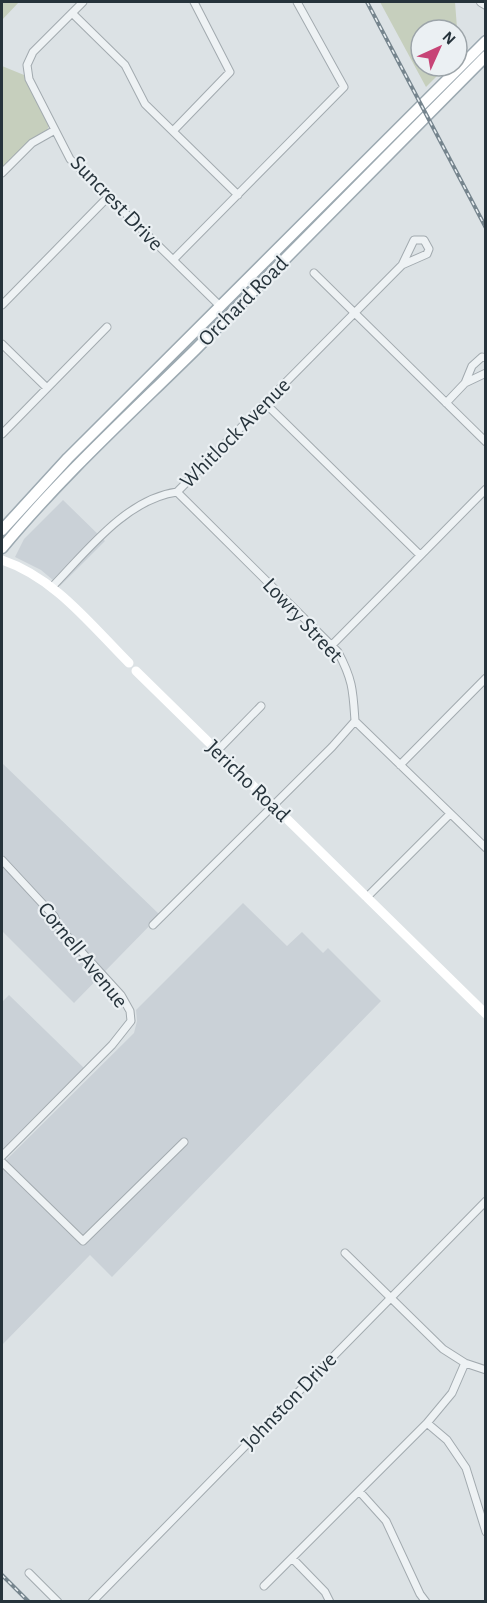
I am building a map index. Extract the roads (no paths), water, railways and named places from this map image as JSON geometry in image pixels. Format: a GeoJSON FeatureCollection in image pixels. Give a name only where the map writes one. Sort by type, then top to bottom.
{"type":"FeatureCollection","features":[{"type":"Feature","properties":{"kind":"main road","name":"Orchard Road"},"geometry":{"type":"LineString","coordinates":[[2,530],[68,458],[486,40]]}},
{"type":"Feature","properties":{"kind":"main road","name":"Orchard Road"},"geometry":{"type":"LineString","coordinates":[[2,548],[58,484],[97,444],[164,380],[486,56]]}},
{"type":"Feature","properties":{"kind":"main road","name":"Jericho Road"},"geometry":{"type":"LineString","coordinates":[[2,560],[27,571],[52,587],[486,1014]]}},
{"type":"Feature","properties":{"kind":"street","name":"Suncrest Drive"},"geometry":{"type":"LineString","coordinates":[[83,2],[33,52],[27,65],[29,79],[70,159],[221,307]]}},
{"type":"Feature","properties":{"kind":"street"},"geometry":{"type":"LineString","coordinates":[[173,131],[230,72],[194,2]]}},
{"type":"Feature","properties":{"kind":"street"},"geometry":{"type":"LineString","coordinates":[[173,260],[344,87],[297,2]]}},
{"type":"Feature","properties":{"kind":"street"},"geometry":{"type":"LineString","coordinates":[[481,2],[486,5]]}},
{"type":"Feature","properties":{"kind":"street"},"geometry":{"type":"LineString","coordinates":[[72,13],[125,65],[145,104],[238,195]]}},
{"type":"Feature","properties":{"kind":"street"},"geometry":{"type":"LineString","coordinates":[[2,174],[32,143],[55,130]]}},
{"type":"Feature","properties":{"kind":"street"},"geometry":{"type":"LineString","coordinates":[[2,305],[108,196]]}},
{"type":"Feature","properties":{"kind":"street","name":"Whitlock Avenue"},"geometry":{"type":"LineString","coordinates":[[52,587],[128,513],[149,499],[177,492],[402,265]]}},
{"type":"Feature","properties":{"kind":"street"},"geometry":{"type":"LineString","coordinates":[[314,273],[486,442]]}},
{"type":"Feature","properties":{"kind":"street"},"geometry":{"type":"LineString","coordinates":[[2,434],[107,327]]}},
{"type":"Feature","properties":{"kind":"street"},"geometry":{"type":"LineString","coordinates":[[2,344],[46,388]]}},
{"type":"Feature","properties":{"kind":"street"},"geometry":{"type":"LineString","coordinates":[[446,403],[465,383],[477,360],[482,357],[486,358]]}},
{"type":"Feature","properties":{"kind":"street"},"geometry":{"type":"LineString","coordinates":[[465,383],[486,373]]}},
{"type":"Feature","properties":{"kind":"street"},"geometry":{"type":"LineString","coordinates":[[266,404],[420,555]]}},
{"type":"Feature","properties":{"kind":"street"},"geometry":{"type":"LineString","coordinates":[[332,645],[486,489]]}},
{"type":"Feature","properties":{"kind":"street","name":"Lowry Street"},"geometry":{"type":"LineString","coordinates":[[177,492],[332,645],[346,666],[353,688],[355,722]]}},
{"type":"Feature","properties":{"kind":"street"},"geometry":{"type":"LineString","coordinates":[[400,765],[486,678]]}},
{"type":"Feature","properties":{"kind":"street"},"geometry":{"type":"LineString","coordinates":[[217,751],[261,706]]}},
{"type":"Feature","properties":{"kind":"street"},"geometry":{"type":"LineString","coordinates":[[153,926],[355,722],[486,848]]}},
{"type":"Feature","properties":{"kind":"street"},"geometry":{"type":"LineString","coordinates":[[367,897],[450,814]]}},
{"type":"Feature","properties":{"kind":"street","name":"Cornell Avenue"},"geometry":{"type":"LineString","coordinates":[[2,860],[54,916],[59,927],[121,995],[130,1011],[131,1021],[112,1045],[2,1156]]}},
{"type":"Feature","properties":{"kind":"street"},"geometry":{"type":"LineString","coordinates":[[2,1162],[83,1241],[184,1142]]}},
{"type":"Feature","properties":{"kind":"street","name":"Johnston Drive"},"geometry":{"type":"LineString","coordinates":[[92,1602],[486,1201]]}},
{"type":"Feature","properties":{"kind":"street"},"geometry":{"type":"LineString","coordinates":[[345,1253],[443,1349],[465,1363],[486,1370]]}},
{"type":"Feature","properties":{"kind":"street"},"geometry":{"type":"LineString","coordinates":[[264,1586],[428,1422],[452,1393],[465,1363]]}},
{"type":"Feature","properties":{"kind":"street"},"geometry":{"type":"LineString","coordinates":[[428,1422],[447,1440],[466,1468],[486,1532]]}},
{"type":"Feature","properties":{"kind":"street"},"geometry":{"type":"LineString","coordinates":[[359,1491],[387,1521],[420,1594],[426,1602]]}},
{"type":"Feature","properties":{"kind":"street"},"geometry":{"type":"LineString","coordinates":[[292,1558],[325,1592],[330,1602]]}},
{"type":"Feature","properties":{"kind":"street"},"geometry":{"type":"LineString","coordinates":[[30,1573],[58,1602]]}},
{"type":"Feature","properties":{"kind":"railway"},"geometry":{"type":"LineString","coordinates":[[367,2],[486,228]]}},
{"type":"Feature","properties":{"kind":"railway"},"geometry":{"type":"LineString","coordinates":[[2,1575],[29,1602]]}}]}
